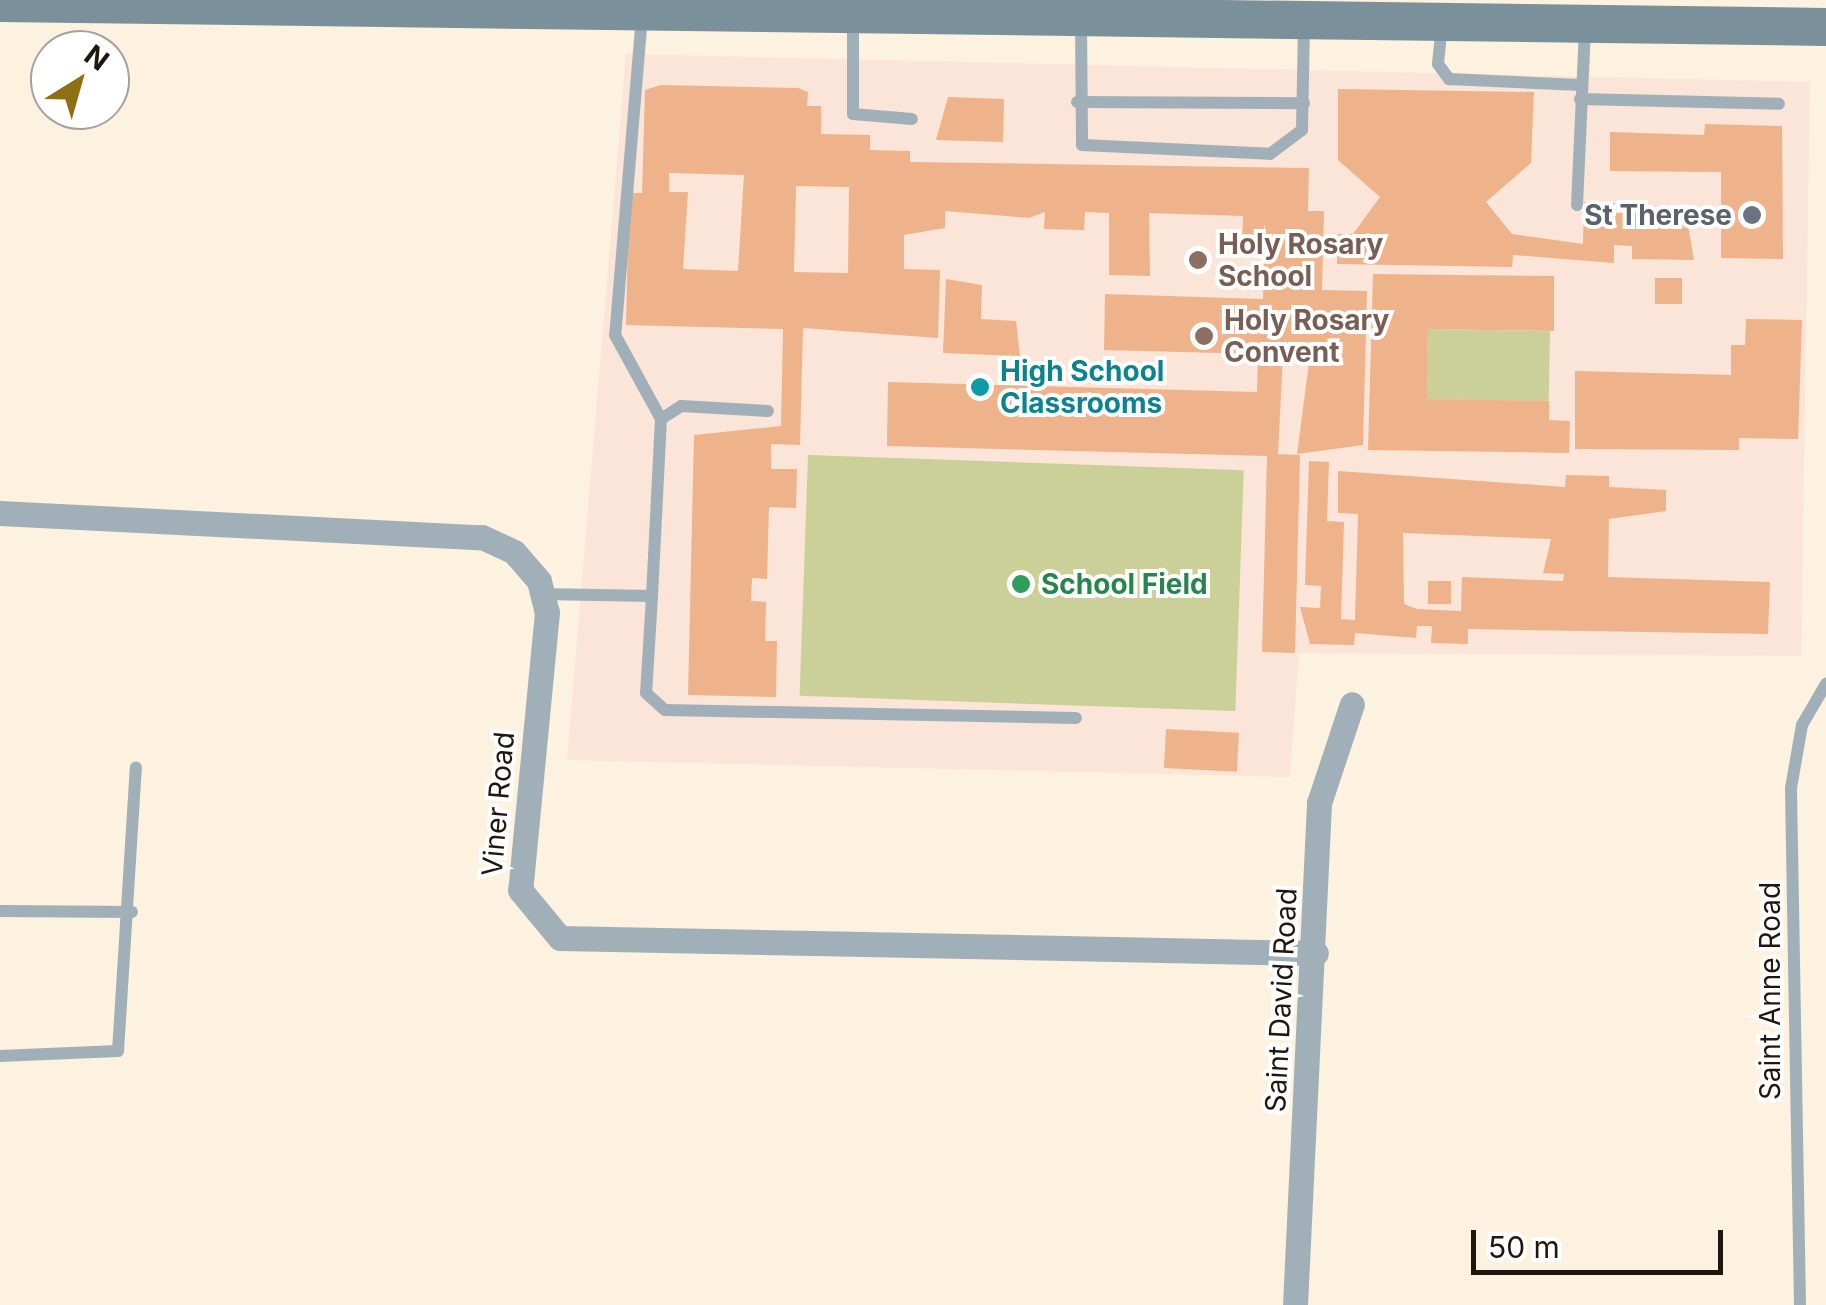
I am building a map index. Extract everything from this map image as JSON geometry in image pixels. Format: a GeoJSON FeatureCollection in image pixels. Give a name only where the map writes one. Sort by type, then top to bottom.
{"type":"FeatureCollection","features":[{"type":"Feature","properties":{"kind":"main road"},"geometry":{"type":"LineString","coordinates":[[0,4],[668,8],[853,15],[1083,9],[1442,22],[1482,11],[1585,24],[1826,27]]}},
{"type":"Feature","properties":{"kind":"street"},"geometry":{"type":"LineString","coordinates":[[0,514],[482,538],[525,562],[542,594]]}},
{"type":"Feature","properties":{"kind":"street","name":"Viner Road"},"geometry":{"type":"LineString","coordinates":[[542,594],[520,890],[560,938],[1316,953]]}},
{"type":"Feature","properties":{"kind":"street","name":"Saint David Road"},"geometry":{"type":"LineString","coordinates":[[1294,1305],[1316,953],[1319,802],[1352,704]]}},
{"type":"Feature","properties":{"kind":"lane"},"geometry":{"type":"LineString","coordinates":[[668,8],[614,335],[661,420],[646,692],[665,710],[1076,718]]}},
{"type":"Feature","properties":{"kind":"lane"},"geometry":{"type":"LineString","coordinates":[[1083,9],[1078,102],[1082,144],[1099,152],[1270,154],[1298,136],[1304,103],[1304,20]]}},
{"type":"Feature","properties":{"kind":"lane"},"geometry":{"type":"LineString","coordinates":[[853,15],[853,114],[912,118]]}},
{"type":"Feature","properties":{"kind":"lane"},"geometry":{"type":"LineString","coordinates":[[1442,22],[1438,64],[1448,79],[1778,104]]}},
{"type":"Feature","properties":{"kind":"lane"},"geometry":{"type":"LineString","coordinates":[[1577,205],[1585,24]]}},
{"type":"Feature","properties":{"kind":"lane"},"geometry":{"type":"LineString","coordinates":[[1078,102],[1304,103]]}},
{"type":"Feature","properties":{"kind":"lane"},"geometry":{"type":"LineString","coordinates":[[661,420],[681,406],[768,411]]}},
{"type":"Feature","properties":{"kind":"lane"},"geometry":{"type":"LineString","coordinates":[[542,594],[652,596]]}},
{"type":"Feature","properties":{"kind":"lane","name":"Saint Anne Road"},"geometry":{"type":"LineString","coordinates":[[1800,1305],[1796,742],[1826,684]]}},
{"type":"Feature","properties":{"kind":"lane"},"geometry":{"type":"LineString","coordinates":[[0,1056],[118,1051],[132,912],[136,768]]}},
{"type":"Feature","properties":{"kind":"lane"},"geometry":{"type":"LineString","coordinates":[[0,911],[132,912]]}},
{"type":"Feature","properties":{"kind":"shaded area","name":"Holy Rosary Convent"},"geometry":{"type":"Polygon","coordinates":[[[626,54],[1810,82],[1801,656],[1299,653],[1290,777],[567,760],[626,54]]]}},
{"type":"Feature","properties":{"kind":"green space"},"geometry":{"type":"Polygon","coordinates":[[[1428,329],[1550,331],[1549,401],[1427,399],[1428,329]]]}},
{"type":"Feature","properties":{"kind":"green space","name":"School Field"},"geometry":{"type":"Polygon","coordinates":[[[808,455],[1244,470],[1235,711],[800,696],[808,455]]]}},
{"type":"Feature","properties":{"kind":"building","name":"High School Classrooms"},"geometry":{"type":"Polygon","coordinates":[[[661,85],[798,88],[808,92],[807,106],[821,106],[821,134],[870,135],[870,150],[910,151],[910,162],[1309,168],[1308,211],[1324,211],[1322,290],[1367,291],[1363,445],[1297,454],[1310,355],[1283,354],[1278,454],[1300,455],[1295,653],[1262,652],[1267,456],[887,446],[888,382],[1257,392],[1258,354],[1104,350],[1105,294],[1263,299],[1265,224],[1259,243],[1242,243],[1243,216],[1149,213],[1150,276],[1109,275],[1109,213],[1085,212],[1084,230],[1044,229],[1045,212],[1029,218],[945,211],[945,228],[904,235],[904,269],[940,270],[938,338],[803,328],[800,445],[771,444],[771,469],[797,469],[796,508],[769,507],[767,579],[752,578],[751,601],[766,602],[765,641],[777,641],[776,697],[688,695],[694,435],[781,426],[783,329],[626,325],[629,193],[642,193],[645,90],[661,85]],[[669,173],[669,192],[688,192],[683,269],[738,271],[744,175],[669,173]],[[796,186],[794,272],[848,273],[849,187],[796,186]]]}},
{"type":"Feature","properties":{"kind":"building"},"geometry":{"type":"Polygon","coordinates":[[[1338,89],[1534,92],[1531,163],[1486,202],[1512,234],[1583,244],[1584,202],[1614,203],[1614,213],[1686,214],[1694,260],[1632,259],[1632,246],[1614,245],[1614,263],[1513,255],[1512,267],[1337,264],[1338,234],[1353,234],[1380,197],[1338,160],[1338,89]]]}},
{"type":"Feature","properties":{"kind":"building"},"geometry":{"type":"Polygon","coordinates":[[[948,97],[1004,99],[1003,142],[936,140],[948,97]]]}},
{"type":"Feature","properties":{"kind":"building","name":"St Therese"},"geometry":{"type":"Polygon","coordinates":[[[1705,124],[1782,126],[1783,259],[1721,258],[1721,172],[1610,171],[1610,132],[1704,135],[1705,124]]]}},
{"type":"Feature","properties":{"kind":"building"},"geometry":{"type":"Polygon","coordinates":[[[1373,274],[1554,276],[1554,331],[1428,329],[1427,399],[1549,401],[1549,420],[1570,421],[1569,453],[1368,450],[1373,274]]]}},
{"type":"Feature","properties":{"kind":"building"},"geometry":{"type":"Polygon","coordinates":[[[1655,278],[1682,278],[1682,304],[1655,304],[1655,278]]]}},
{"type":"Feature","properties":{"kind":"building"},"geometry":{"type":"Polygon","coordinates":[[[946,279],[982,285],[981,319],[1016,321],[1020,356],[943,353],[946,279]]]}},
{"type":"Feature","properties":{"kind":"building"},"geometry":{"type":"Polygon","coordinates":[[[1746,319],[1802,320],[1798,439],[1739,438],[1739,450],[1575,449],[1575,371],[1731,375],[1731,345],[1745,345],[1746,319]]]}},
{"type":"Feature","properties":{"kind":"building"},"geometry":{"type":"Polygon","coordinates":[[[1309,461],[1329,462],[1327,521],[1344,522],[1341,619],[1355,620],[1358,514],[1338,513],[1338,471],[1565,487],[1566,475],[1609,476],[1609,487],[1666,490],[1666,511],[1609,519],[1608,577],[1770,582],[1768,634],[1468,629],[1468,644],[1431,643],[1432,626],[1417,626],[1416,638],[1355,633],[1354,645],[1310,644],[1300,607],[1320,608],[1321,586],[1305,585],[1309,461]],[[1403,533],[1404,604],[1417,609],[1461,611],[1462,577],[1563,581],[1564,574],[1543,573],[1551,539],[1403,533]]]}},
{"type":"Feature","properties":{"kind":"building"},"geometry":{"type":"Polygon","coordinates":[[[1428,581],[1451,581],[1451,604],[1428,604],[1428,581]]]}},
{"type":"Feature","properties":{"kind":"building"},"geometry":{"type":"Polygon","coordinates":[[[1166,729],[1239,733],[1237,772],[1164,768],[1166,729]]]}},
{"type":"Feature","properties":{"kind":"place","name":"St Therese"},"geometry":{"type":"Point","coordinates":[1752,215]}},
{"type":"Feature","properties":{"kind":"place","name":"Holy Rosary School"},"geometry":{"type":"Point","coordinates":[1198,260]}},
{"type":"Feature","properties":{"kind":"place","name":"Holy Rosary Convent"},"geometry":{"type":"Point","coordinates":[1204,336]}},
{"type":"Feature","properties":{"kind":"place","name":"High School Classrooms"},"geometry":{"type":"Point","coordinates":[980,387]}},
{"type":"Feature","properties":{"kind":"place","name":"School Field"},"geometry":{"type":"Point","coordinates":[1021,584]}}]}
